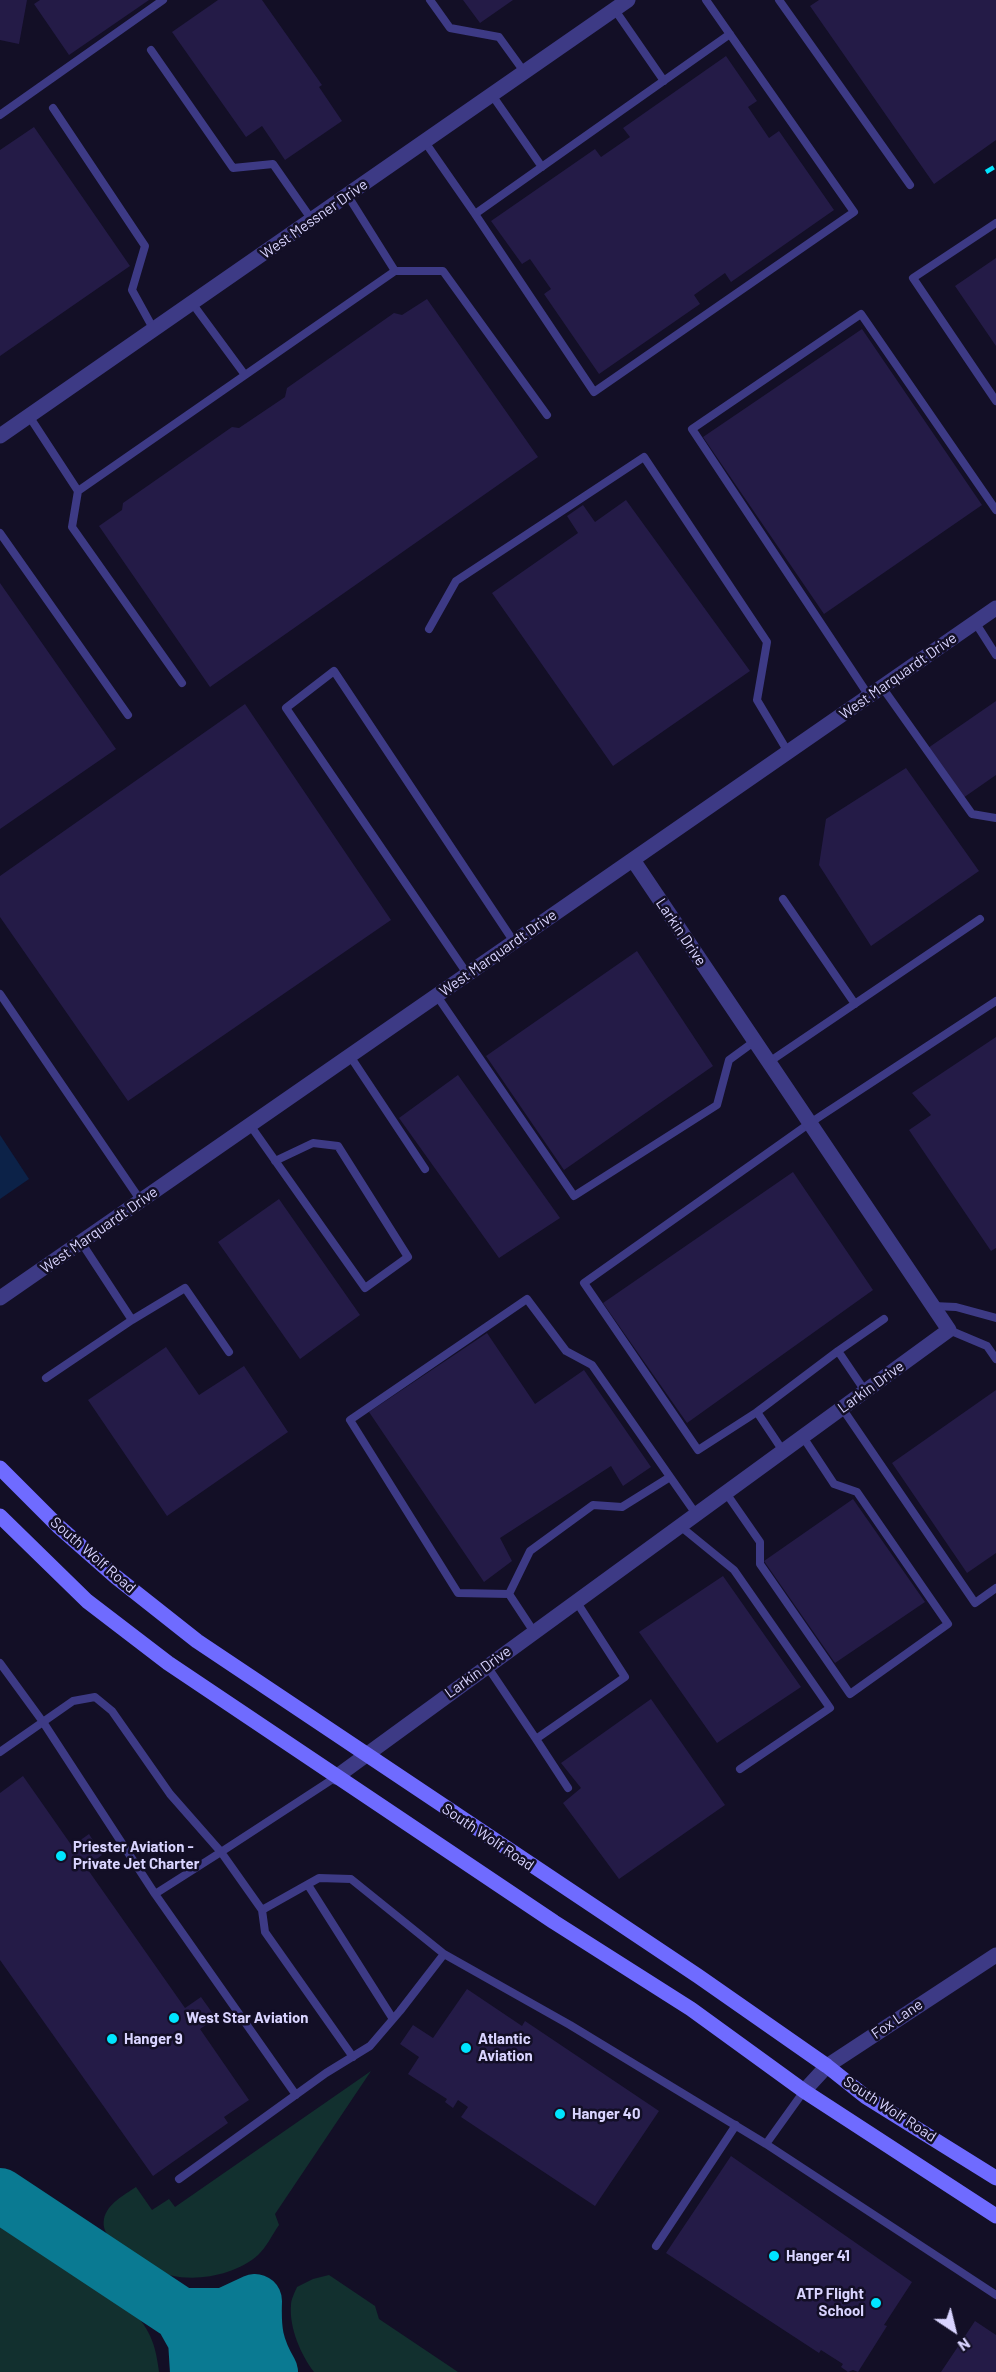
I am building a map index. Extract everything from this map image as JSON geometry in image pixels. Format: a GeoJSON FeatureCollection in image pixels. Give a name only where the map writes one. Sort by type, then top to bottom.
{"type":"FeatureCollection","features":[{"type":"Feature","properties":{"kind":"main road","name":"South Wolf Road"},"geometry":{"type":"LineString","coordinates":[[0,1468],[58,1526],[116,1577],[197,1641],[698,1976],[827,2066],[866,2097],[996,2178]]}},
{"type":"Feature","properties":{"kind":"main road","name":"South Wolf Road"},"geometry":{"type":"LineString","coordinates":[[0,1516],[87,1601],[168,1663],[554,1922],[691,2009],[804,2091],[996,2216]]}},
{"type":"Feature","properties":{"kind":"street","name":"West Messner Drive"},"geometry":{"type":"LineString","coordinates":[[0,436],[628,0]]}},
{"type":"Feature","properties":{"kind":"street","name":"West Marquardt Drive"},"geometry":{"type":"LineString","coordinates":[[0,1298],[996,608]]}},
{"type":"Feature","properties":{"kind":"street","name":"Larkin Drive"},"geometry":{"type":"LineString","coordinates":[[336,1777],[950,1330],[633,860]]}},
{"type":"Feature","properties":{"kind":"street","name":"Fox Lane"},"geometry":{"type":"LineString","coordinates":[[804,2091],[827,2066],[996,1955]]}},
{"type":"Feature","properties":{"kind":"lane"},"geometry":{"type":"LineString","coordinates":[[0,115],[163,0]]}},
{"type":"Feature","properties":{"kind":"lane"},"geometry":{"type":"LineString","coordinates":[[430,0],[450,28],[499,37],[525,73]]}},
{"type":"Feature","properties":{"kind":"lane"},"geometry":{"type":"LineString","coordinates":[[425,142],[594,392],[854,212],[706,0]]}},
{"type":"Feature","properties":{"kind":"lane"},"geometry":{"type":"LineString","coordinates":[[779,0],[909,185]]}},
{"type":"Feature","properties":{"kind":"lane"},"geometry":{"type":"LineString","coordinates":[[615,9],[664,81]]}},
{"type":"Feature","properties":{"kind":"lane"},"geometry":{"type":"LineString","coordinates":[[475,214],[730,34]]}},
{"type":"Feature","properties":{"kind":"lane"},"geometry":{"type":"LineString","coordinates":[[151,50],[233,168],[273,164],[312,220]]}},
{"type":"Feature","properties":{"kind":"lane"},"geometry":{"type":"LineString","coordinates":[[492,95],[542,166]]}},
{"type":"Feature","properties":{"kind":"lane"},"geometry":{"type":"LineString","coordinates":[[52,108],[145,246],[132,290],[154,330]]}},
{"type":"Feature","properties":{"kind":"lane"},"geometry":{"type":"LineString","coordinates":[[348,196],[395,271]]}},
{"type":"Feature","properties":{"kind":"lane"},"geometry":{"type":"LineString","coordinates":[[996,223],[913,278],[996,401]]}},
{"type":"Feature","properties":{"kind":"lane"},"geometry":{"type":"LineString","coordinates":[[78,490],[395,271],[443,271],[547,415]]}},
{"type":"Feature","properties":{"kind":"lane"},"geometry":{"type":"LineString","coordinates":[[192,303],[245,375]]}},
{"type":"Feature","properties":{"kind":"lane"},"geometry":{"type":"LineString","coordinates":[[869,696],[692,429],[861,314],[996,510]]}},
{"type":"Feature","properties":{"kind":"lane"},"geometry":{"type":"LineString","coordinates":[[29,416],[78,490],[72,527],[182,683]]}},
{"type":"Feature","properties":{"kind":"lane"},"geometry":{"type":"LineString","coordinates":[[429,629],[456,580],[644,457],[767,642],[757,700],[788,752]]}},
{"type":"Feature","properties":{"kind":"lane"},"geometry":{"type":"LineString","coordinates":[[0,533],[128,715]]}},
{"type":"Feature","properties":{"kind":"lane"},"geometry":{"type":"LineString","coordinates":[[975,622],[996,655]]}},
{"type":"Feature","properties":{"kind":"lane"},"geometry":{"type":"LineString","coordinates":[[468,975],[286,708],[334,671],[514,942]]}},
{"type":"Feature","properties":{"kind":"lane"},"geometry":{"type":"LineString","coordinates":[[882,687],[972,814],[996,818]]}},
{"type":"Feature","properties":{"kind":"lane"},"geometry":{"type":"LineString","coordinates":[[783,899],[855,1004]]}},
{"type":"Feature","properties":{"kind":"lane"},"geometry":{"type":"LineString","coordinates":[[769,1062],[980,919]]}},
{"type":"Feature","properties":{"kind":"lane"},"geometry":{"type":"LineString","coordinates":[[0,994],[141,1201]]}},
{"type":"Feature","properties":{"kind":"lane"},"geometry":{"type":"LineString","coordinates":[[436,996],[574,1196],[717,1105],[729,1060],[755,1041]]}},
{"type":"Feature","properties":{"kind":"lane"},"geometry":{"type":"LineString","coordinates":[[884,1319],[757,1412],[698,1450],[584,1283],[810,1123],[996,1001]]}},
{"type":"Feature","properties":{"kind":"lane"},"geometry":{"type":"LineString","coordinates":[[350,1056],[425,1169]]}},
{"type":"Feature","properties":{"kind":"lane"},"geometry":{"type":"LineString","coordinates":[[250,1125],[275,1161],[365,1288],[408,1257],[338,1146],[314,1143],[275,1161]]}},
{"type":"Feature","properties":{"kind":"lane"},"geometry":{"type":"LineString","coordinates":[[81,1242],[132,1320]]}},
{"type":"Feature","properties":{"kind":"lane"},"geometry":{"type":"LineString","coordinates":[[46,1378],[132,1320],[185,1288],[229,1352]]}},
{"type":"Feature","properties":{"kind":"lane"},"geometry":{"type":"LineString","coordinates":[[509,1594],[458,1593],[350,1420],[527,1299],[566,1351],[592,1365],[696,1514]]}},
{"type":"Feature","properties":{"kind":"lane"},"geometry":{"type":"LineString","coordinates":[[933,1306],[956,1307],[996,1318]]}},
{"type":"Feature","properties":{"kind":"lane"},"geometry":{"type":"LineString","coordinates":[[950,1330],[987,1346],[996,1359]]}},
{"type":"Feature","properties":{"kind":"lane"},"geometry":{"type":"LineString","coordinates":[[838,1351],[866,1391]]}},
{"type":"Feature","properties":{"kind":"lane"},"geometry":{"type":"LineString","coordinates":[[842,1408],[975,1603],[996,1588]]}},
{"type":"Feature","properties":{"kind":"lane"},"geometry":{"type":"LineString","coordinates":[[757,1412],[783,1451]]}},
{"type":"Feature","properties":{"kind":"lane"},"geometry":{"type":"LineString","coordinates":[[726,1493],[760,1542],[760,1564],[850,1694],[948,1624],[857,1491],[834,1484],[803,1437]]}},
{"type":"Feature","properties":{"kind":"lane"},"geometry":{"type":"LineString","coordinates":[[509,1594],[530,1551],[593,1505],[622,1507],[670,1477]]}},
{"type":"Feature","properties":{"kind":"lane"},"geometry":{"type":"LineString","coordinates":[[680,1526],[734,1569],[830,1708],[740,1769]]}},
{"type":"Feature","properties":{"kind":"lane"},"geometry":{"type":"LineString","coordinates":[[509,1594],[534,1632]]}},
{"type":"Feature","properties":{"kind":"lane"},"geometry":{"type":"LineString","coordinates":[[536,1739],[625,1677],[576,1601]]}},
{"type":"Feature","properties":{"kind":"lane"},"geometry":{"type":"LineString","coordinates":[[0,1663],[43,1722],[155,1894],[296,2095]]}},
{"type":"Feature","properties":{"kind":"lane"},"geometry":{"type":"LineString","coordinates":[[487,1666],[568,1788]]}},
{"type":"Feature","properties":{"kind":"lane"},"geometry":{"type":"LineString","coordinates":[[0,1752],[73,1701],[95,1697],[112,1711],[170,1794],[221,1852],[262,1910],[265,1932],[353,2057]]}},
{"type":"Feature","properties":{"kind":"lane"},"geometry":{"type":"LineString","coordinates":[[155,1894],[336,1777]]}},
{"type":"Feature","properties":{"kind":"lane"},"geometry":{"type":"LineString","coordinates":[[262,1910],[319,1878],[351,1879],[444,1954],[570,2025],[766,2144],[996,2295]]}},
{"type":"Feature","properties":{"kind":"lane"},"geometry":{"type":"LineString","coordinates":[[308,1885],[393,2019]]}},
{"type":"Feature","properties":{"kind":"lane"},"geometry":{"type":"LineString","coordinates":[[179,2179],[296,2095],[370,2046],[444,1954]]}},
{"type":"Feature","properties":{"kind":"lane"},"geometry":{"type":"LineString","coordinates":[[766,2144],[804,2091]]}},
{"type":"Feature","properties":{"kind":"lane"},"geometry":{"type":"LineString","coordinates":[[656,2246],[736,2126]]}},
{"type":"Feature","properties":{"kind":"green space"},"geometry":{"type":"Polygon","coordinates":[[[371,2071],[275,2214],[279,2225],[269,2241],[258,2255],[247,2263],[207,2277],[178,2277],[150,2267],[107,2234],[104,2219],[109,2209],[117,2200],[136,2187],[152,2210],[169,2199],[175,2207],[371,2071]]]}},
{"type":"Feature","properties":{"kind":"green space"},"geometry":{"type":"Polygon","coordinates":[[[0,2220],[122,2301],[138,2317],[148,2332],[155,2350],[159,2372],[0,2372],[0,2220]]]}},
{"type":"Feature","properties":{"kind":"green space"},"geometry":{"type":"Polygon","coordinates":[[[329,2275],[375,2306],[379,2319],[458,2372],[314,2372],[297,2341],[292,2323],[291,2303],[297,2287],[313,2279],[329,2275]]]}},
{"type":"Feature","properties":{"kind":"water"},"geometry":{"type":"Polygon","coordinates":[[[0,1135],[29,1179],[0,1199],[0,1135]]]}},
{"type":"Feature","properties":{"kind":"building"},"geometry":{"type":"Polygon","coordinates":[[[0,0],[27,0],[19,44],[0,40],[0,0]]]}},
{"type":"Feature","properties":{"kind":"building"},"geometry":{"type":"Polygon","coordinates":[[[40,0],[149,0],[69,55],[34,4],[40,0]]]}},
{"type":"Feature","properties":{"kind":"building"},"geometry":{"type":"Polygon","coordinates":[[[218,0],[262,0],[322,85],[319,87],[342,121],[285,160],[262,126],[246,137],[172,32],[218,0]]]}},
{"type":"Feature","properties":{"kind":"building"},"geometry":{"type":"Polygon","coordinates":[[[463,0],[513,0],[480,23],[463,0]]]}},
{"type":"Feature","properties":{"kind":"building"},"geometry":{"type":"Polygon","coordinates":[[[819,0],[996,0],[996,140],[934,184],[810,6],[819,0]]]}},
{"type":"Feature","properties":{"kind":"building"},"geometry":{"type":"Polygon","coordinates":[[[726,56],[757,101],[748,107],[769,138],[779,131],[834,210],[731,282],[725,273],[694,295],[700,304],[599,374],[544,294],[551,289],[530,259],[522,264],[491,221],[595,149],[601,157],[630,137],[623,128],[726,56]]]}},
{"type":"Feature","properties":{"kind":"building"},"geometry":{"type":"Polygon","coordinates":[[[34,127],[130,266],[0,356],[0,150],[34,127]]]}},
{"type":"Feature","properties":{"kind":"building"},"geometry":{"type":"Polygon","coordinates":[[[996,258],[996,346],[955,286],[996,258]]]}},
{"type":"Feature","properties":{"kind":"building"},"geometry":{"type":"Polygon","coordinates":[[[427,299],[538,457],[210,687],[99,526],[122,510],[123,503],[232,427],[239,428],[285,397],[287,388],[394,313],[402,315],[427,299]]]}},
{"type":"Feature","properties":{"kind":"building"},"geometry":{"type":"Polygon","coordinates":[[[862,329],[982,505],[824,614],[703,437],[862,329]]]}},
{"type":"Feature","properties":{"kind":"building"},"geometry":{"type":"Polygon","coordinates":[[[626,500],[750,671],[613,766],[492,593],[578,533],[567,516],[583,505],[595,522],[626,500]]]}},
{"type":"Feature","properties":{"kind":"building"},"geometry":{"type":"Polygon","coordinates":[[[0,583],[116,749],[0,829],[0,583]]]}},
{"type":"Feature","properties":{"kind":"building"},"geometry":{"type":"Polygon","coordinates":[[[996,701],[996,775],[963,798],[928,748],[996,701]]]}},
{"type":"Feature","properties":{"kind":"building"},"geometry":{"type":"Polygon","coordinates":[[[245,704],[391,920],[128,1101],[0,917],[0,876],[245,704]]]}},
{"type":"Feature","properties":{"kind":"building"},"geometry":{"type":"Polygon","coordinates":[[[906,768],[979,871],[871,946],[819,865],[826,819],[906,768]]]}},
{"type":"Feature","properties":{"kind":"building"},"geometry":{"type":"Polygon","coordinates":[[[637,951],[713,1066],[564,1170],[486,1056],[637,951]]]}},
{"type":"Feature","properties":{"kind":"building"},"geometry":{"type":"Polygon","coordinates":[[[996,1037],[996,1248],[991,1251],[909,1130],[931,1115],[912,1093],[996,1037]]]}},
{"type":"Feature","properties":{"kind":"building"},"geometry":{"type":"Polygon","coordinates":[[[458,1075],[560,1218],[499,1258],[399,1118],[458,1075]]]}},
{"type":"Feature","properties":{"kind":"building"},"geometry":{"type":"Polygon","coordinates":[[[793,1172],[873,1290],[687,1423],[603,1303],[793,1172]]]}},
{"type":"Feature","properties":{"kind":"building"},"geometry":{"type":"Polygon","coordinates":[[[279,1199],[360,1315],[300,1359],[218,1242],[279,1199]]]}},
{"type":"Feature","properties":{"kind":"building"},"geometry":{"type":"Polygon","coordinates":[[[487,1333],[535,1404],[584,1370],[651,1467],[623,1486],[611,1466],[500,1538],[512,1561],[484,1582],[369,1412],[487,1333]]]}},
{"type":"Feature","properties":{"kind":"building"},"geometry":{"type":"Polygon","coordinates":[[[166,1347],[199,1395],[244,1366],[288,1432],[167,1516],[88,1400],[166,1347]]]}},
{"type":"Feature","properties":{"kind":"building"},"geometry":{"type":"Polygon","coordinates":[[[996,1390],[996,1553],[967,1573],[892,1463],[996,1390]]]}},
{"type":"Feature","properties":{"kind":"building"},"geometry":{"type":"Polygon","coordinates":[[[853,1499],[925,1602],[835,1663],[764,1561],[853,1499]]]}},
{"type":"Feature","properties":{"kind":"building"},"geometry":{"type":"Polygon","coordinates":[[[723,1576],[801,1687],[717,1743],[639,1632],[723,1576]]]}},
{"type":"Feature","properties":{"kind":"building"},"geometry":{"type":"Polygon","coordinates":[[[651,1699],[725,1805],[619,1879],[563,1803],[581,1788],[561,1763],[651,1699]]]}},
{"type":"Feature","properties":{"kind":"building","name":"Hanger 9"},"geometry":{"type":"Polygon","coordinates":[[[23,1776],[72,1846],[89,1834],[102,1855],[86,1867],[185,2008],[201,1997],[216,2018],[200,2029],[249,2100],[224,2117],[228,2123],[153,2176],[0,1960],[0,1793],[23,1776]]]}},
{"type":"Feature","properties":{"kind":"building","name":"Hanger 40"},"geometry":{"type":"Polygon","coordinates":[[[467,1989],[522,2026],[525,2021],[659,2111],[595,2206],[461,2117],[468,2107],[458,2100],[453,2108],[445,2102],[447,2099],[408,2074],[419,2057],[400,2044],[413,2025],[433,2038],[467,1989]]]}},
{"type":"Feature","properties":{"kind":"building","name":"Hanger 41"},"geometry":{"type":"Polygon","coordinates":[[[731,2156],[912,2282],[884,2325],[887,2326],[858,2372],[853,2370],[848,2372],[841,2367],[843,2364],[821,2350],[819,2353],[666,2253],[731,2156]]]}},
{"type":"Feature","properties":{"kind":"building"},"geometry":{"type":"Polygon","coordinates":[[[975,2321],[996,2335],[996,2372],[941,2372],[975,2321]]]}},
{"type":"Feature","properties":{"kind":"taxiway"},"geometry":{"type":"LineString","coordinates":[[0,2195],[267,2372]]}},
{"type":"Feature","properties":{"kind":"taxiway"},"geometry":{"type":"LineString","coordinates":[[197,2372],[195,2340],[181,2315],[225,2315],[255,2301],[257,2338],[271,2372]]}},
{"type":"Feature","properties":{"kind":"railway"},"geometry":{"type":"LineString","coordinates":[[986,172],[996,166]]}},
{"type":"Feature","properties":{"kind":"place","name":"Priester Aviation - Private Jet Charter"},"geometry":{"type":"Point","coordinates":[61,1856]}},
{"type":"Feature","properties":{"kind":"place","name":"West Star Aviation"},"geometry":{"type":"Point","coordinates":[174,2018]}},
{"type":"Feature","properties":{"kind":"place","name":"Hanger 9"},"geometry":{"type":"Point","coordinates":[112,2039]}},
{"type":"Feature","properties":{"kind":"place","name":"Atlantic Aviation"},"geometry":{"type":"Point","coordinates":[466,2048]}},
{"type":"Feature","properties":{"kind":"place","name":"Hanger 40"},"geometry":{"type":"Point","coordinates":[560,2114]}},
{"type":"Feature","properties":{"kind":"place","name":"Hanger 41"},"geometry":{"type":"Point","coordinates":[774,2256]}},
{"type":"Feature","properties":{"kind":"place","name":"ATP Flight School"},"geometry":{"type":"Point","coordinates":[876,2303]}}]}
